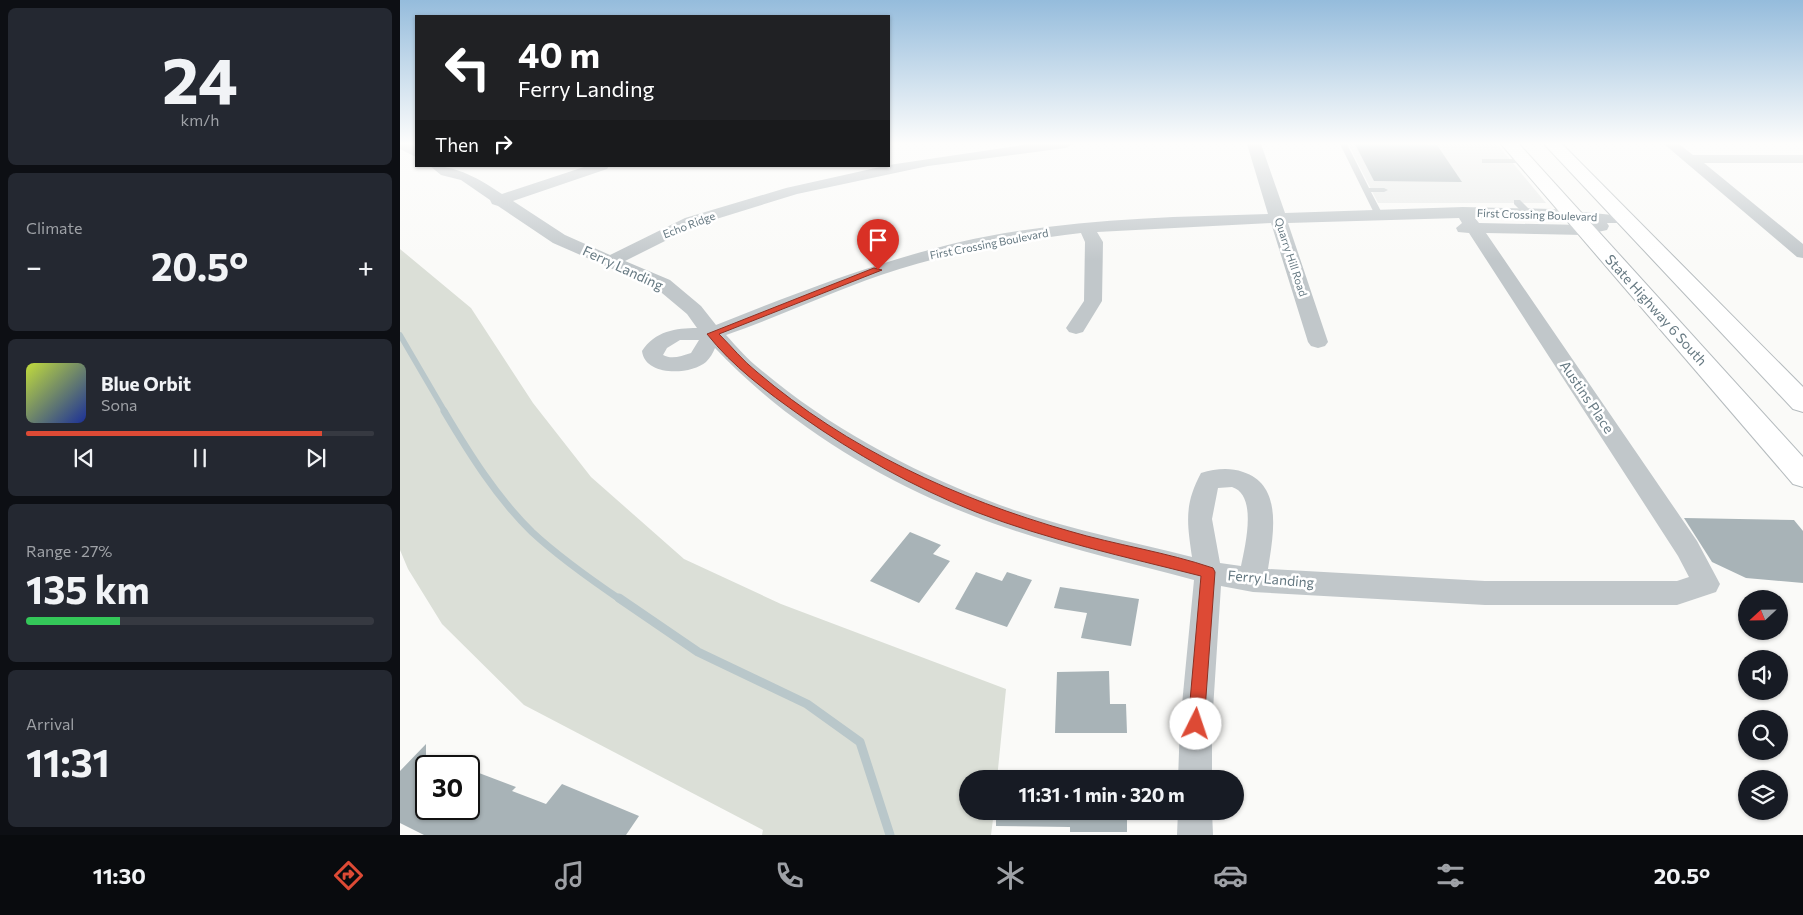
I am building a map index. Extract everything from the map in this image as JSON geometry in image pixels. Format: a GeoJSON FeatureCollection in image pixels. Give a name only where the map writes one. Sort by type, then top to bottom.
{"type":"FeatureCollection","features":[{"type":"Feature","properties":{"kind":"main road","name":"State Highway 6 South"},"geometry":{"type":"LineString","coordinates":[[1544,183],[1803,476]]}},
{"type":"Feature","properties":{"kind":"main road"},"geometry":{"type":"LineString","coordinates":[[1590,183],[1803,403]]}},
{"type":"Feature","properties":{"kind":"street","name":"Ferry Landing"},"geometry":{"type":"LineString","coordinates":[[478,183],[498,201],[559,239],[663,284],[694,310],[712,334],[753,374],[845,441],[904,475],[980,508],[1070,537],[1208,572],[1252,580],[1485,593],[1677,593],[1706,584]]}},
{"type":"Feature","properties":{"kind":"street"},"geometry":{"type":"LineString","coordinates":[[498,201],[552,183]]}},
{"type":"Feature","properties":{"kind":"street","name":"Echo Ridge"},"geometry":{"type":"LineString","coordinates":[[611,261],[702,218],[790,192],[831,183]]}},
{"type":"Feature","properties":{"kind":"street","name":"Quarry Hill Road"},"geometry":{"type":"LineString","coordinates":[[1267,183],[1318,342]]}},
{"type":"Feature","properties":{"kind":"street"},"geometry":{"type":"LineString","coordinates":[[1718,183],[1803,253]]}},
{"type":"Feature","properties":{"kind":"street","name":"First Crossing Boulevard"},"geometry":{"type":"LineString","coordinates":[[712,334],[822,290],[896,264],[961,247],[1086,226],[1379,215],[1469,221],[1522,207],[1577,222]]}},
{"type":"Feature","properties":{"kind":"street","name":"First Crossing Boulevard"},"geometry":{"type":"LineString","coordinates":[[1278,218],[1577,222],[1626,220]]}},
{"type":"Feature","properties":{"kind":"street","name":"Austins Place"},"geometry":{"type":"LineString","coordinates":[[1469,221],[1688,549],[1706,584]]}},
{"type":"Feature","properties":{"kind":"street"},"geometry":{"type":"LineString","coordinates":[[1076,328],[1094,301],[1094,242],[1086,226]]}},
{"type":"Feature","properties":{"kind":"street"},"geometry":{"type":"LineString","coordinates":[[1196,770],[1196,724],[1208,572],[1199,519],[1204,493],[1210,480],[1224,476],[1239,478],[1250,483],[1259,498],[1261,514],[1252,580]]}},
{"type":"Feature","properties":{"kind":"street"},"geometry":{"type":"LineString","coordinates":[[1194,835],[1195,820]]}},
{"type":"Feature","properties":{"kind":"lane"},"geometry":{"type":"LineString","coordinates":[[1362,183],[1379,215]]}},
{"type":"Feature","properties":{"kind":"lane"},"geometry":{"type":"LineString","coordinates":[[1366,190],[1384,190]]}},
{"type":"Feature","properties":{"kind":"shaded area"},"geometry":{"type":"Polygon","coordinates":[[[1368,183],[1529,183],[1546,203],[1378,203],[1368,183]]]}},
{"type":"Feature","properties":{"kind":"shaded area"},"geometry":{"type":"Polygon","coordinates":[[[400,249],[471,308],[533,403],[591,477],[684,559],[781,604],[1006,689],[998,770],[959,770],[959,820],[993,820],[991,835],[762,835],[763,830],[524,705],[442,624],[408,569],[400,550],[400,249]]]}},
{"type":"Feature","properties":{"kind":"building"},"geometry":{"type":"Polygon","coordinates":[[[1684,518],[1794,520],[1803,531],[1803,583],[1746,578],[1712,562],[1684,518]]]}},
{"type":"Feature","properties":{"kind":"building"},"geometry":{"type":"Polygon","coordinates":[[[910,532],[941,545],[933,554],[950,561],[919,603],[870,581],[910,532]]]}},
{"type":"Feature","properties":{"kind":"building"},"geometry":{"type":"Polygon","coordinates":[[[976,572],[1002,581],[1007,572],[1032,580],[1007,627],[955,609],[976,572]]]}},
{"type":"Feature","properties":{"kind":"building"},"geometry":{"type":"Polygon","coordinates":[[[1060,587],[1139,599],[1131,646],[1081,638],[1087,613],[1054,608],[1060,587]]]}},
{"type":"Feature","properties":{"kind":"building"},"geometry":{"type":"Polygon","coordinates":[[[1109,671],[1110,704],[1126,704],[1127,733],[1055,733],[1057,672],[1109,671]]]}},
{"type":"Feature","properties":{"kind":"building"},"geometry":{"type":"Polygon","coordinates":[[[426,744],[426,755],[415,755],[426,744]]]}},
{"type":"Feature","properties":{"kind":"building"},"geometry":{"type":"Polygon","coordinates":[[[415,755],[415,820],[480,820],[480,773],[516,787],[512,791],[546,804],[562,784],[639,816],[626,835],[424,835],[400,823],[400,771],[415,755]]]}},
{"type":"Feature","properties":{"kind":"building"},"geometry":{"type":"Polygon","coordinates":[[[996,820],[1127,820],[1127,832],[1070,832],[1070,827],[996,826],[996,820]]]}},
{"type":"Feature","properties":{"kind":"waterway"},"geometry":{"type":"LineString","coordinates":[[400,335],[445,412]]}},
{"type":"Feature","properties":{"kind":"waterway"},"geometry":{"type":"LineString","coordinates":[[444,411],[484,474],[519,519],[564,559],[621,600]]}},
{"type":"Feature","properties":{"kind":"waterway"},"geometry":{"type":"LineString","coordinates":[[619,598],[698,652],[807,704],[860,742],[890,835]]}},
{"type":"Feature","properties":{"kind":"route"},"geometry":{"type":"LineString","coordinates":[[878,270],[712,334],[753,374],[792,404],[845,441],[904,475],[980,508],[1070,537],[1208,572],[1196,724]]}}]}
